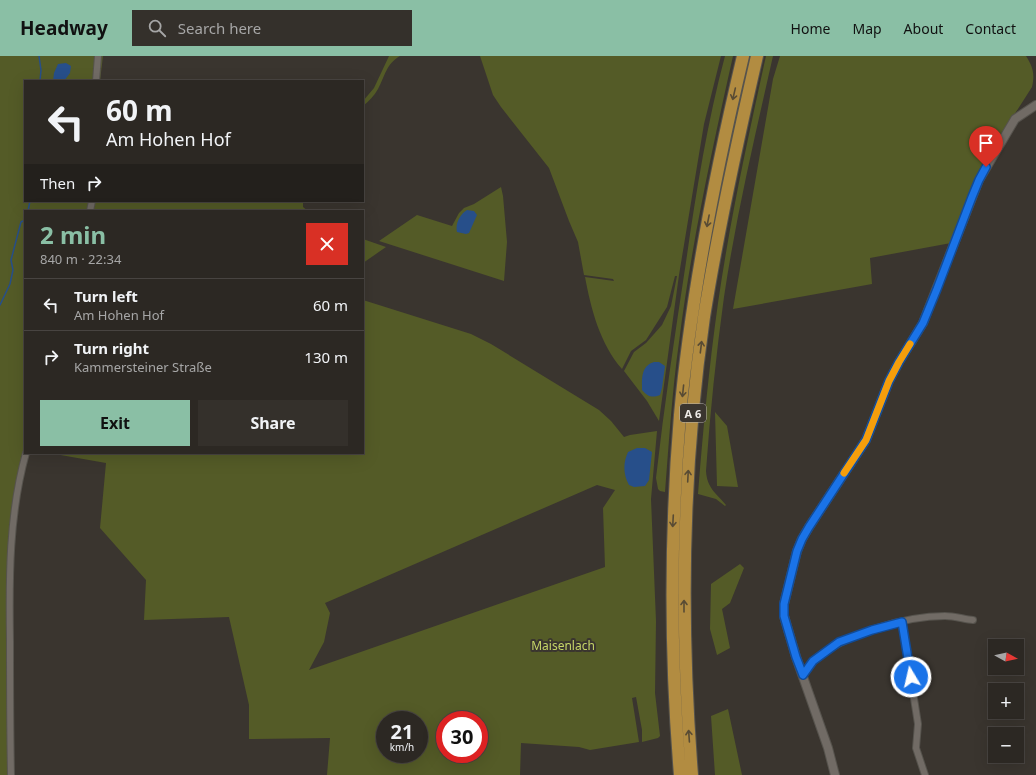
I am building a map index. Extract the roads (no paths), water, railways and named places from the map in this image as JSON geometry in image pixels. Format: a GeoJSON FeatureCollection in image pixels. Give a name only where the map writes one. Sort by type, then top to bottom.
{"type":"FeatureCollection","features":[{"type":"Feature","properties":{"kind":"highway","name":"A 6"},"geometry":{"type":"LineString","coordinates":[[680,775],[673,666],[672,583],[673,527],[680,414],[705,234],[743,56]]}},
{"type":"Feature","properties":{"kind":"highway","name":"A 6"},"geometry":{"type":"LineString","coordinates":[[692,775],[686,677],[684,576],[688,470],[704,318],[726,194],[757,56]]}},
{"type":"Feature","properties":{"kind":"street"},"geometry":{"type":"LineString","coordinates":[[96,80],[98,56]]}},
{"type":"Feature","properties":{"kind":"street"},"geometry":{"type":"LineString","coordinates":[[835,775],[828,748],[796,657],[784,616],[784,604],[794,563],[802,539],[866,440],[889,381],[923,323],[979,180],[1015,119],[1034,108]]}},
{"type":"Feature","properties":{"kind":"street"},"geometry":{"type":"LineString","coordinates":[[11,775],[9,598],[10,550],[14,514],[26,454]]}},
{"type":"Feature","properties":{"kind":"street"},"geometry":{"type":"LineString","coordinates":[[803,675],[813,661],[839,642],[872,630],[929,617],[947,616],[973,620]]}},
{"type":"Feature","properties":{"kind":"street"},"geometry":{"type":"LineString","coordinates":[[902,622],[918,724],[916,748],[926,775]]}},
{"type":"Feature","properties":{"kind":"water"},"geometry":{"type":"Polygon","coordinates":[[[66,63],[71,66],[70,73],[65,80],[53,80],[54,73],[58,64],[66,63]]]}},
{"type":"Feature","properties":{"kind":"water"},"geometry":{"type":"Polygon","coordinates":[[[467,210],[474,211],[477,215],[469,233],[466,234],[457,232],[459,220],[462,214],[467,210]]]}},
{"type":"Feature","properties":{"kind":"water"},"geometry":{"type":"Polygon","coordinates":[[[654,362],[659,362],[665,366],[660,395],[652,397],[642,390],[642,381],[644,369],[654,362]]]}},
{"type":"Feature","properties":{"kind":"water"},"geometry":{"type":"Polygon","coordinates":[[[637,448],[645,448],[652,452],[649,480],[645,486],[634,487],[629,485],[627,481],[625,473],[625,460],[628,452],[637,448]]]}},
{"type":"Feature","properties":{"kind":"waterway"},"geometry":{"type":"LineString","coordinates":[[39,56],[41,70],[40,80]]}},
{"type":"Feature","properties":{"kind":"waterway"},"geometry":{"type":"LineString","coordinates":[[28,210],[30,202]]}},
{"type":"Feature","properties":{"kind":"waterway"},"geometry":{"type":"LineString","coordinates":[[0,305],[10,284],[13,270],[11,260],[21,222],[24,220]]}},
{"type":"Feature","properties":{"kind":"park label","name":"Maisenlach"},"geometry":{"type":"Point","coordinates":[563,645]}}]}
